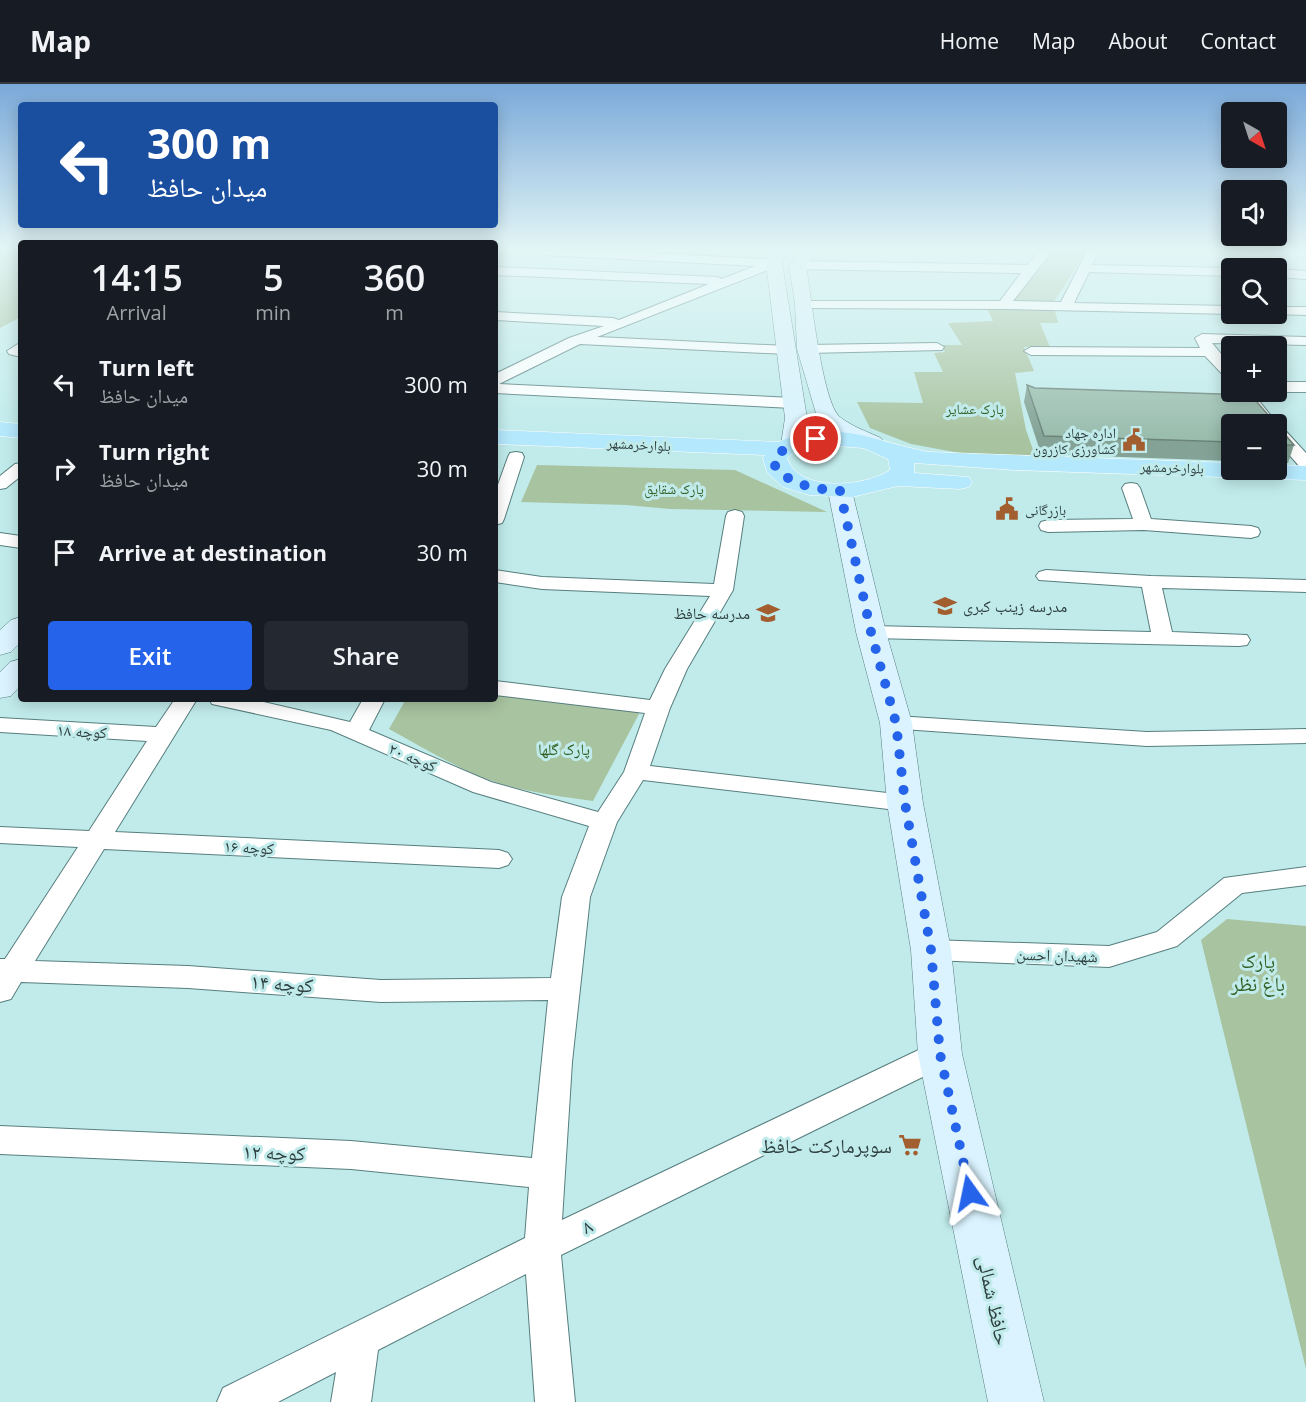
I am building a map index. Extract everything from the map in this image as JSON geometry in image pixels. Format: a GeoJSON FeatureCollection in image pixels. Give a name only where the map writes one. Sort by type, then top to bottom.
{"type":"FeatureCollection","features":[{"type":"Feature","properties":{"kind":"main road"},"geometry":{"type":"LineString","coordinates":[[0,412],[18,413]]}},
{"type":"Feature","properties":{"kind":"main road"},"geometry":{"type":"LineString","coordinates":[[0,429],[18,431]]}},
{"type":"Feature","properties":{"kind":"main road","name":"بلوارخرمشهر"},"geometry":{"type":"LineString","coordinates":[[498,437],[704,456]]}},
{"type":"Feature","properties":{"kind":"main road","name":"بلوارخرمشهر"},"geometry":{"type":"LineString","coordinates":[[506,456],[784,454],[831,438],[883,448],[932,470],[1131,488],[1306,496]]}},
{"type":"Feature","properties":{"kind":"main road"},"geometry":{"type":"LineString","coordinates":[[784,454],[790,480],[840,491],[871,489],[896,479],[902,473],[903,466],[883,448]]}},
{"type":"Feature","properties":{"kind":"main road","name":"بلوارخرمشهر"},"geometry":{"type":"LineString","coordinates":[[896,479],[932,470],[1306,473]]}},
{"type":"Feature","properties":{"kind":"street"},"geometry":{"type":"LineString","coordinates":[[502,372],[574,340],[650,313]]}},
{"type":"Feature","properties":{"kind":"street"},"geometry":{"type":"LineString","coordinates":[[783,313],[794,410],[784,454]]}},
{"type":"Feature","properties":{"kind":"street"},"geometry":{"type":"LineString","coordinates":[[805,313],[807,349],[829,420]]}},
{"type":"Feature","properties":{"kind":"street"},"geometry":{"type":"LineString","coordinates":[[498,316],[627,322]]}},
{"type":"Feature","properties":{"kind":"street"},"geometry":{"type":"LineString","coordinates":[[574,340],[787,350]]}},
{"type":"Feature","properties":{"kind":"street"},"geometry":{"type":"LineString","coordinates":[[1031,351],[1202,340],[1306,341]]}},
{"type":"Feature","properties":{"kind":"street"},"geometry":{"type":"LineString","coordinates":[[1202,340],[1221,363]]}},
{"type":"Feature","properties":{"kind":"street"},"geometry":{"type":"LineString","coordinates":[[807,349],[937,347]]}},
{"type":"Feature","properties":{"kind":"street"},"geometry":{"type":"LineString","coordinates":[[1287,387],[1306,387]]}},
{"type":"Feature","properties":{"kind":"street"},"geometry":{"type":"LineString","coordinates":[[498,388],[794,410],[806,423],[829,420],[883,448]]}},
{"type":"Feature","properties":{"kind":"street"},"geometry":{"type":"LineString","coordinates":[[1230,405],[1238,402]]}},
{"type":"Feature","properties":{"kind":"street"},"geometry":{"type":"LineString","coordinates":[[1252,402],[1263,414]]}},
{"type":"Feature","properties":{"kind":"street"},"geometry":{"type":"LineString","coordinates":[[1287,437],[1306,442]]}},
{"type":"Feature","properties":{"kind":"street"},"geometry":{"type":"LineString","coordinates":[[1287,442],[1306,463]]}},
{"type":"Feature","properties":{"kind":"street"},"geometry":{"type":"LineString","coordinates":[[498,502],[506,456]]}},
{"type":"Feature","properties":{"kind":"street"},"geometry":{"type":"LineString","coordinates":[[0,484],[18,470]]}},
{"type":"Feature","properties":{"kind":"street"},"geometry":{"type":"LineString","coordinates":[[0,484],[18,487]]}},
{"type":"Feature","properties":{"kind":"street"},"geometry":{"type":"LineString","coordinates":[[1131,488],[1144,524]]}},
{"type":"Feature","properties":{"kind":"street","name":"حافظ شمالی"},"geometry":{"type":"LineString","coordinates":[[840,491],[871,632],[896,723],[905,803],[931,950],[940,1054],[1016,1402]]}},
{"type":"Feature","properties":{"kind":"street"},"geometry":{"type":"LineString","coordinates":[[555,1402],[542,1247],[556,1062],[576,897],[604,822],[636,772],[658,708],[676,669],[723,590],[735,516]]}},
{"type":"Feature","properties":{"kind":"street"},"geometry":{"type":"LineString","coordinates":[[1048,526],[1144,524],[1251,532]]}},
{"type":"Feature","properties":{"kind":"street"},"geometry":{"type":"LineString","coordinates":[[0,539],[18,542]]}},
{"type":"Feature","properties":{"kind":"street"},"geometry":{"type":"LineString","coordinates":[[498,576],[542,583],[723,590]]}},
{"type":"Feature","properties":{"kind":"street"},"geometry":{"type":"LineString","coordinates":[[1046,576],[1151,582],[1306,586]]}},
{"type":"Feature","properties":{"kind":"street"},"geometry":{"type":"LineString","coordinates":[[1151,582],[1163,639]]}},
{"type":"Feature","properties":{"kind":"street"},"geometry":{"type":"LineString","coordinates":[[0,646],[18,629]]}},
{"type":"Feature","properties":{"kind":"street"},"geometry":{"type":"LineString","coordinates":[[871,632],[1239,640]]}},
{"type":"Feature","properties":{"kind":"street"},"geometry":{"type":"LineString","coordinates":[[0,690],[18,671]]}},
{"type":"Feature","properties":{"kind":"street"},"geometry":{"type":"LineString","coordinates":[[498,688],[658,708]]}},
{"type":"Feature","properties":{"kind":"street"},"geometry":{"type":"LineString","coordinates":[[5,977],[97,841],[184,702]]}},
{"type":"Feature","properties":{"kind":"street","name":"کوچه ۲۰"},"geometry":{"type":"LineString","coordinates":[[234,702],[338,725],[482,786],[604,822]]}},
{"type":"Feature","properties":{"kind":"street"},"geometry":{"type":"LineString","coordinates":[[356,732],[372,702]]}},
{"type":"Feature","properties":{"kind":"street"},"geometry":{"type":"LineString","coordinates":[[896,723],[1147,739],[1306,736]]}},
{"type":"Feature","properties":{"kind":"street","name":"کوچه ۱۸"},"geometry":{"type":"LineString","coordinates":[[0,725],[164,735]]}},
{"type":"Feature","properties":{"kind":"street"},"geometry":{"type":"LineString","coordinates":[[636,772],[905,803]]}},
{"type":"Feature","properties":{"kind":"street","name":"کوچه ۱۶"},"geometry":{"type":"LineString","coordinates":[[0,835],[499,859]]}},
{"type":"Feature","properties":{"kind":"street","name":"شهیدان احسن"},"geometry":{"type":"LineString","coordinates":[[931,950],[1109,957],[1167,939],[1234,885],[1306,876]]}},
{"type":"Feature","properties":{"kind":"street","name":"کوچه ۱۴"},"geometry":{"type":"LineString","coordinates":[[5,977],[188,977],[381,991],[565,989]]}},
{"type":"Feature","properties":{"kind":"street","name":"۸"},"geometry":{"type":"LineString","coordinates":[[237,1402],[542,1247],[940,1054]]}},
{"type":"Feature","properties":{"kind":"street","name":"کوچه ۱۲"},"geometry":{"type":"LineString","coordinates":[[0,1140],[351,1155],[548,1174]]}},
{"type":"Feature","properties":{"kind":"street"},"geometry":{"type":"LineString","coordinates":[[351,1402],[360,1340]]}},
{"type":"Feature","properties":{"kind":"green space"},"geometry":{"type":"Polygon","coordinates":[[[0,313],[18,313],[18,319],[0,328],[0,313]]]}},
{"type":"Feature","properties":{"kind":"green space","name":"پارک عشایر"},"geometry":{"type":"Polygon","coordinates":[[[989,313],[1055,313],[1058,323],[1040,323],[1050,347],[1024,347],[1034,371],[1015,373],[1026,430],[1036,458],[965,454],[911,444],[870,428],[857,402],[923,403],[914,372],[943,372],[934,353],[945,352],[941,345],[962,345],[948,323],[993,321],[989,313]]]}},
{"type":"Feature","properties":{"kind":"green space","name":"پارک شقایق"},"geometry":{"type":"Polygon","coordinates":[[[537,465],[735,470],[827,512],[670,509],[626,505],[521,502],[537,465]]]}},
{"type":"Feature","properties":{"kind":"green space","name":"پارک گلها"},"geometry":{"type":"Polygon","coordinates":[[[498,691],[640,712],[593,801],[524,790],[497,783],[448,761],[389,729],[404,702],[498,702],[498,691]]]}},
{"type":"Feature","properties":{"kind":"green space","name":"پارک باغ نظر"},"geometry":{"type":"Polygon","coordinates":[[[1227,919],[1306,926],[1306,1369],[1201,940],[1227,919]]]}},
{"type":"Feature","properties":{"kind":"building"},"geometry":{"type":"Polygon","coordinates":[[[1027,385],[1035,388],[1221,394],[1221,402],[1257,402],[1267,414],[1221,414],[1221,442],[1044,436],[1027,385]]]}},
{"type":"Feature","properties":{"kind":"building"},"geometry":{"type":"Polygon","coordinates":[[[1287,437],[1294,445],[1287,445],[1287,437]]]}},
{"type":"Feature","properties":{"kind":"place","name":"اداره جهاد کشاورزی کازرون"},"geometry":{"type":"Point","coordinates":[1134,440]}},
{"type":"Feature","properties":{"kind":"place","name":"بازرگانی"},"geometry":{"type":"Point","coordinates":[1007,509]}},
{"type":"Feature","properties":{"kind":"place","name":"مدرسه زینب کبری"},"geometry":{"type":"Point","coordinates":[945,606]}},
{"type":"Feature","properties":{"kind":"place","name":"مدرسه حافظ"},"geometry":{"type":"Point","coordinates":[768,613]}},
{"type":"Feature","properties":{"kind":"place","name":"سوپرمارکت حافظ"},"geometry":{"type":"Point","coordinates":[910,1145]}},
{"type":"Feature","properties":{"kind":"route"},"geometry":{"type":"LineString","coordinates":[[816,439],[792,444],[783,449],[775,458],[775,464],[790,480],[826,490],[840,491],[871,632],[896,723],[905,803],[931,950],[940,1054],[970,1193]]}}]}
